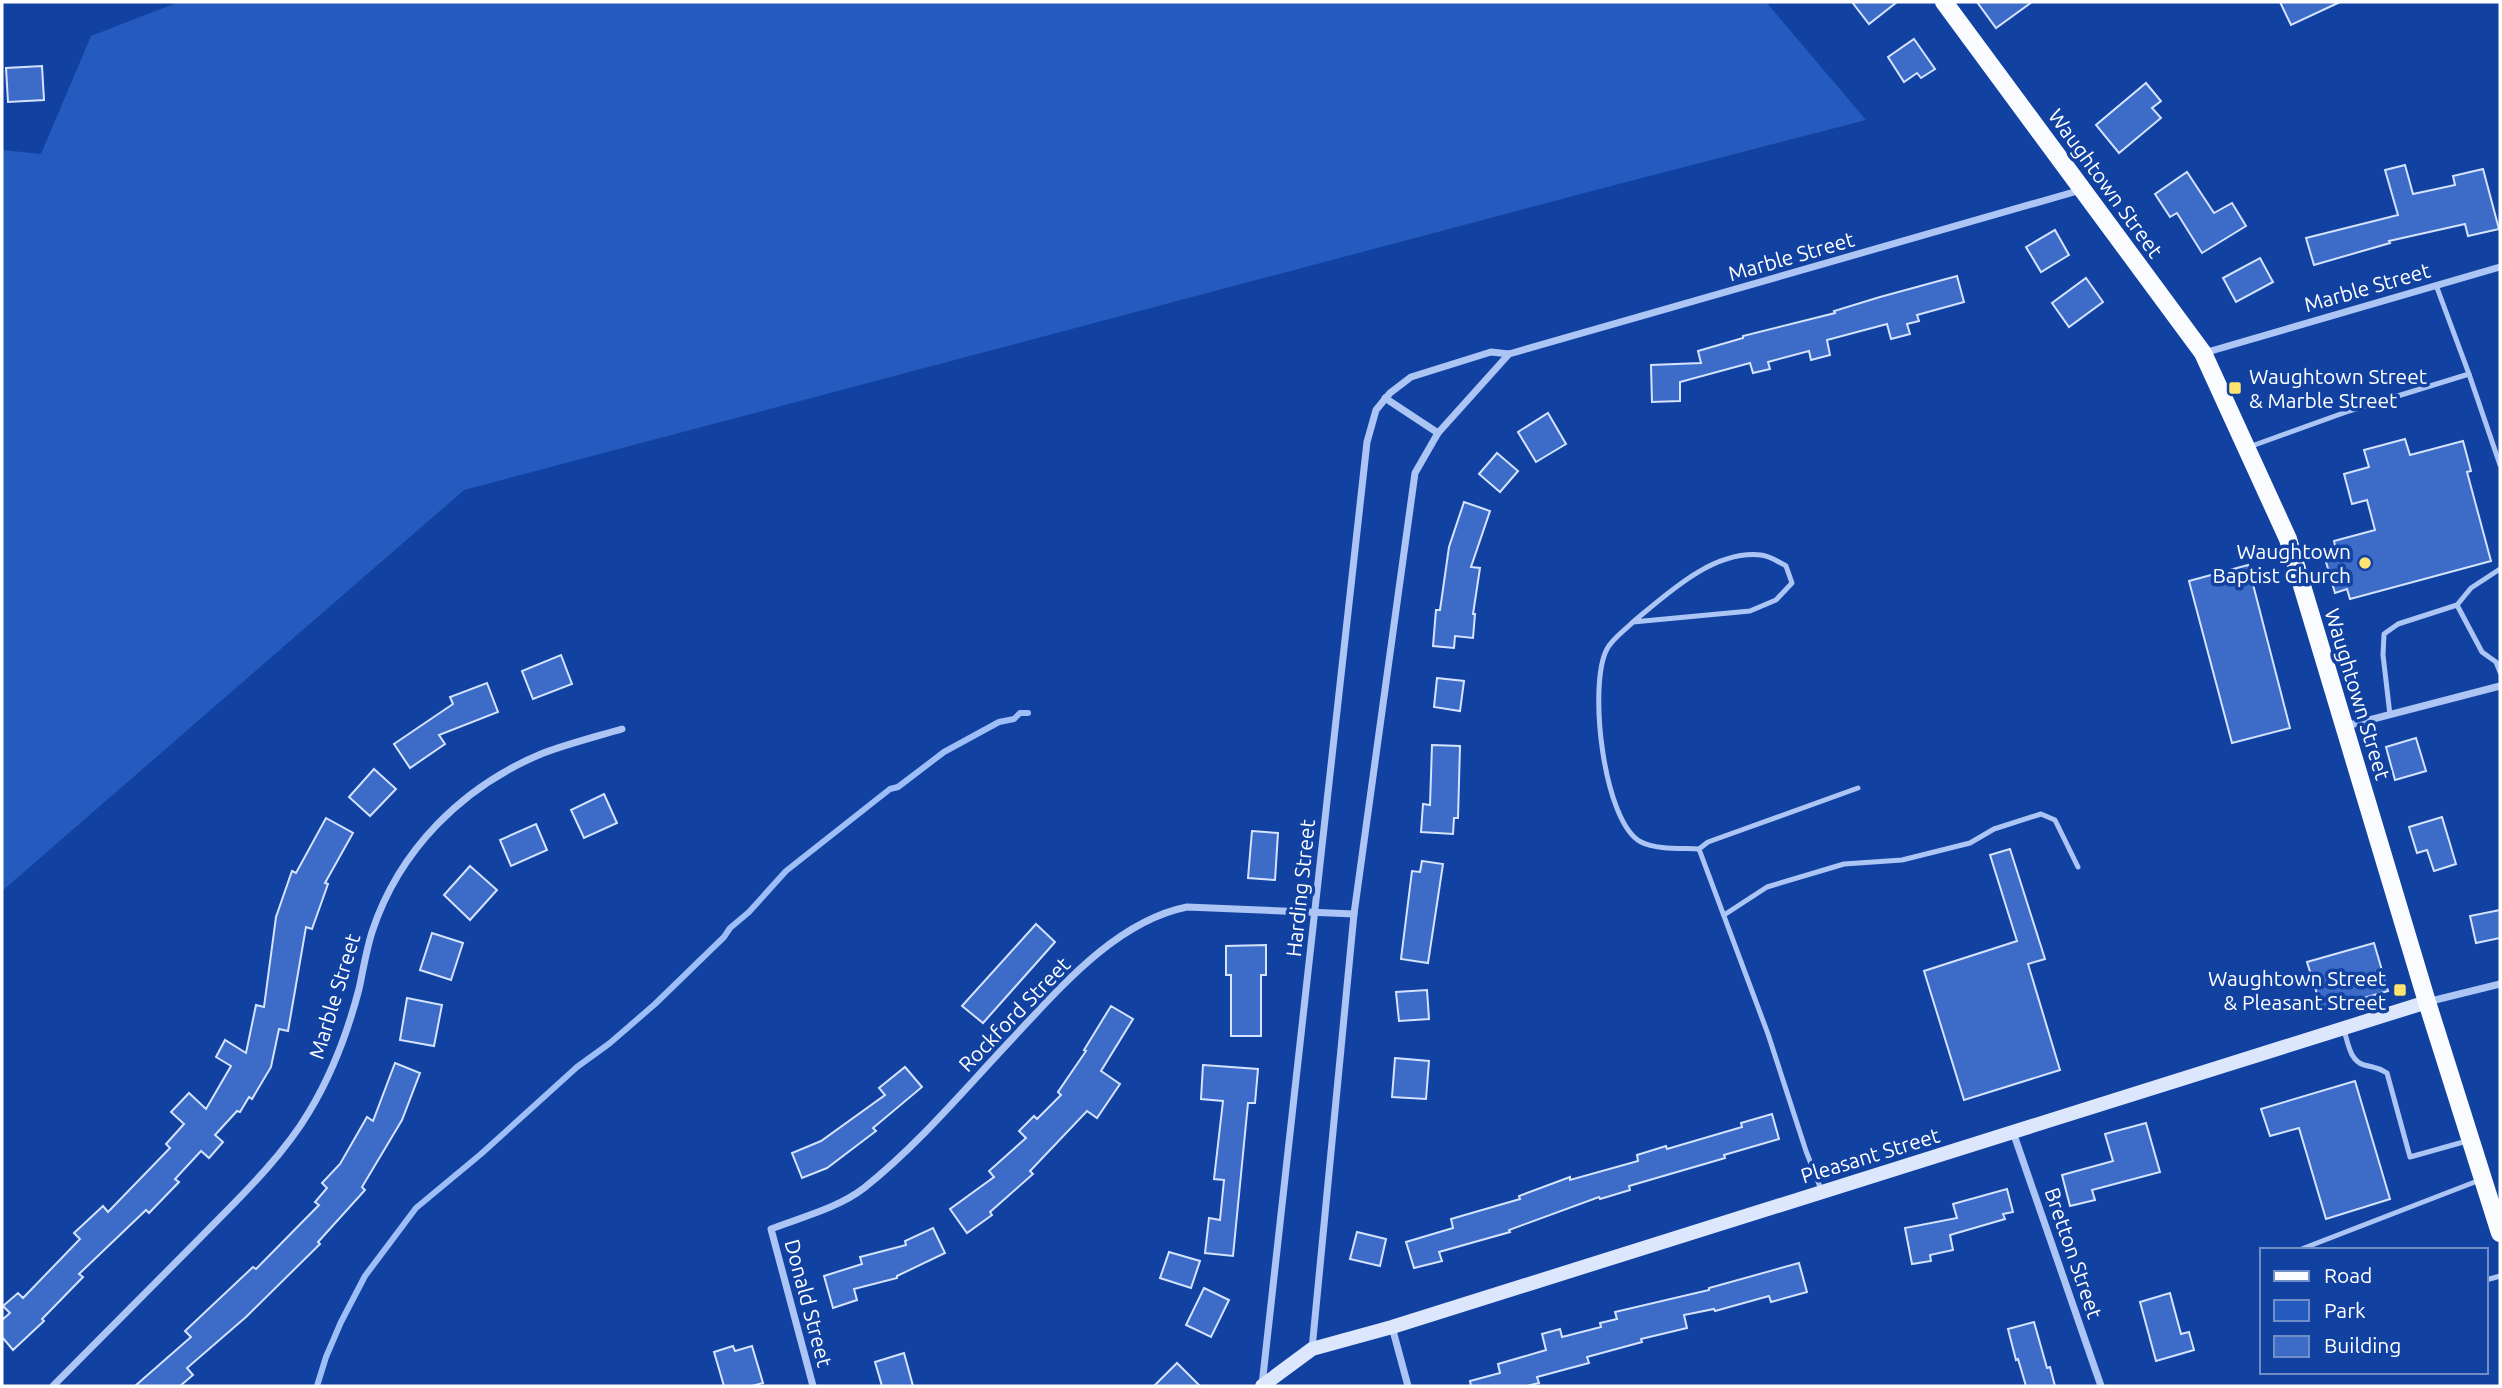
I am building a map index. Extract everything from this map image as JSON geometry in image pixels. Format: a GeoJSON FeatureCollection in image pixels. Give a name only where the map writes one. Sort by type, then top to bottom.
{"type":"FeatureCollection","features":[{"type":"Feature","properties":{"kind":"main road","name":"Waughtown Street"},"geometry":{"type":"LineString","coordinates":[[1944,2],[2203,353],[2288,539],[2427,1002],[2500,1233]]}},
{"type":"Feature","properties":{"kind":"street","name":"Marble Street"},"geometry":{"type":"LineString","coordinates":[[1385,398],[1412,377],[1491,352],[1509,354],[2082,190]]}},
{"type":"Feature","properties":{"kind":"street","name":"Marble Street"},"geometry":{"type":"LineString","coordinates":[[2203,353],[2500,267]]}},
{"type":"Feature","properties":{"kind":"street"},"geometry":{"type":"LineString","coordinates":[[1312,1349],[1353,914],[1415,473],[1438,433],[1509,354]]}},
{"type":"Feature","properties":{"kind":"street"},"geometry":{"type":"LineString","coordinates":[[1385,398],[1438,433]]}},
{"type":"Feature","properties":{"kind":"street","name":"Harding Street"},"geometry":{"type":"LineString","coordinates":[[1262,1386],[1367,442],[1376,410],[1385,398]]}},
{"type":"Feature","properties":{"kind":"street"},"geometry":{"type":"LineString","coordinates":[[2345,727],[2500,686]]}},
{"type":"Feature","properties":{"kind":"street","name":"Marble Street"},"geometry":{"type":"LineString","coordinates":[[53,1386],[223,1214],[287,1144],[309,1113],[327,1079],[348,1026],[371,933],[386,898],[427,834],[446,813],[476,789],[509,769],[543,753],[622,729]]}},
{"type":"Feature","properties":{"kind":"street","name":"Rockford Street"},"geometry":{"type":"LineString","coordinates":[[771,1229],[838,1203],[862,1189],[905,1152],[1063,985],[1118,938],[1142,923],[1167,911],[1187,907],[1353,914]]}},
{"type":"Feature","properties":{"kind":"street","name":"Pleasant Street"},"geometry":{"type":"LineString","coordinates":[[1262,1386],[1312,1349],[1392,1328],[2427,1002],[2500,984]]}},
{"type":"Feature","properties":{"kind":"street","name":"Bretton Street"},"geometry":{"type":"LineString","coordinates":[[2013,1132],[2101,1386]]}},
{"type":"Feature","properties":{"kind":"street","name":"Donald Street"},"geometry":{"type":"LineString","coordinates":[[771,1229],[813,1386]]}},
{"type":"Feature","properties":{"kind":"street"},"geometry":{"type":"LineString","coordinates":[[1392,1328],[1408,1386]]}},
{"type":"Feature","properties":{"kind":"lane"},"geometry":{"type":"LineString","coordinates":[[2436,285],[2500,465]]}},
{"type":"Feature","properties":{"kind":"lane"},"geometry":{"type":"LineString","coordinates":[[2246,449],[2350,411],[2469,374]]}},
{"type":"Feature","properties":{"kind":"lane"},"geometry":{"type":"LineString","coordinates":[[1633,622],[1750,611],[1776,600],[1792,583],[1786,566],[1765,555],[1741,555],[1709,567],[1680,585],[1633,622],[1607,649],[1601,673],[1600,734],[1610,794],[1628,829],[1640,842],[1663,847],[1699,849],[1708,842],[1858,788]]}},
{"type":"Feature","properties":{"kind":"lane"},"geometry":{"type":"LineString","coordinates":[[2390,715],[2383,655],[2384,634],[2398,624],[2457,605],[2472,588],[2500,569]]}},
{"type":"Feature","properties":{"kind":"lane"},"geometry":{"type":"LineString","coordinates":[[2457,605],[2482,652],[2496,662],[2500,672]]}},
{"type":"Feature","properties":{"kind":"lane"},"geometry":{"type":"LineString","coordinates":[[1724,915],[1767,887],[1844,864],[1902,860],[1970,843],[1994,829],[2040,814],[2054,820],[2078,867]]}},
{"type":"Feature","properties":{"kind":"lane"},"geometry":{"type":"LineString","coordinates":[[1699,849],[1768,1034],[1822,1192]]}},
{"type":"Feature","properties":{"kind":"lane"},"geometry":{"type":"LineString","coordinates":[[2343,1028],[2352,1057],[2363,1065],[2376,1066],[2386,1073],[2410,1157],[2470,1140]]}},
{"type":"Feature","properties":{"kind":"lane"},"geometry":{"type":"LineString","coordinates":[[2304,1248],[2483,1179]]}},
{"type":"Feature","properties":{"kind":"green space"},"geometry":{"type":"Polygon","coordinates":[[[179,2],[1766,2],[1866,120],[464,490],[2,891],[2,150],[41,154],[91,36],[179,2]]]}},
{"type":"Feature","properties":{"kind":"building"},"geometry":{"type":"Polygon","coordinates":[[[1852,2],[1897,2],[1869,24],[1852,2]]]}},
{"type":"Feature","properties":{"kind":"building"},"geometry":{"type":"Polygon","coordinates":[[[1977,2],[2032,2],[1996,28],[1977,2]]]}},
{"type":"Feature","properties":{"kind":"building"},"geometry":{"type":"Polygon","coordinates":[[[2280,2],[2340,2],[2291,25],[2280,2]]]}},
{"type":"Feature","properties":{"kind":"building"},"geometry":{"type":"Polygon","coordinates":[[[1914,39],[1935,69],[1921,78],[1917,73],[1904,82],[1888,57],[1914,39]]]}},
{"type":"Feature","properties":{"kind":"building"},"geometry":{"type":"Polygon","coordinates":[[[42,66],[44,100],[8,102],[6,68],[42,66]]]}},
{"type":"Feature","properties":{"kind":"building"},"geometry":{"type":"Polygon","coordinates":[[[2146,83],[2161,101],[2152,108],[2161,118],[2119,153],[2096,125],[2146,83]]]}},
{"type":"Feature","properties":{"kind":"building"},"geometry":{"type":"Polygon","coordinates":[[[2405,165],[2413,194],[2455,185],[2453,176],[2483,169],[2499,229],[2468,236],[2465,224],[2389,241],[2390,243],[2314,265],[2306,238],[2398,215],[2385,170],[2405,165]]]}},
{"type":"Feature","properties":{"kind":"building"},"geometry":{"type":"Polygon","coordinates":[[[2187,172],[2214,213],[2232,203],[2246,226],[2202,253],[2177,213],[2170,217],[2155,194],[2187,172]]]}},
{"type":"Feature","properties":{"kind":"building"},"geometry":{"type":"Polygon","coordinates":[[[2055,230],[2069,255],[2041,272],[2026,247],[2055,230]]]}},
{"type":"Feature","properties":{"kind":"building"},"geometry":{"type":"Polygon","coordinates":[[[2260,258],[2273,282],[2236,302],[2223,278],[2260,258]]]}},
{"type":"Feature","properties":{"kind":"building"},"geometry":{"type":"Polygon","coordinates":[[[1957,276],[1964,302],[1917,315],[1919,321],[1907,324],[1910,334],[1891,339],[1887,324],[1827,340],[1830,355],[1811,360],[1809,351],[1768,362],[1770,369],[1753,373],[1750,363],[1680,382],[1680,401],[1652,402],[1651,365],[1701,363],[1698,351],[1957,276]]]}},
{"type":"Feature","properties":{"kind":"building"},"geometry":{"type":"Polygon","coordinates":[[[2086,278],[2103,302],[2069,327],[2052,303],[2086,278]]]}},
{"type":"Feature","properties":{"kind":"building"},"geometry":{"type":"Polygon","coordinates":[[[1548,413],[1566,444],[1536,462],[1518,432],[1548,413]]]}},
{"type":"Feature","properties":{"kind":"building"},"geometry":{"type":"Polygon","coordinates":[[[2405,439],[2410,455],[2463,441],[2471,471],[2467,472],[2491,561],[2350,599],[2347,589],[2335,593],[2324,555],[2336,551],[2334,541],[2375,530],[2367,500],[2352,504],[2344,474],[2369,467],[2364,450],[2405,439]]]}},
{"type":"Feature","properties":{"kind":"building"},"geometry":{"type":"Polygon","coordinates":[[[1497,453],[1518,471],[1500,492],[1479,474],[1497,453]]]}},
{"type":"Feature","properties":{"kind":"building"},"geometry":{"type":"Polygon","coordinates":[[[1464,502],[1490,511],[1471,567],[1480,568],[1473,614],[1473,638],[1455,636],[1454,648],[1433,646],[1436,610],[1440,610],[1449,547],[1464,502]]]}},
{"type":"Feature","properties":{"kind":"building"},"geometry":{"type":"Polygon","coordinates":[[[2248,565],[2290,728],[2232,743],[2189,581],[2248,565]]]}},
{"type":"Feature","properties":{"kind":"building"},"geometry":{"type":"Polygon","coordinates":[[[561,655],[572,684],[533,699],[522,671],[561,655]]]}},
{"type":"Feature","properties":{"kind":"building"},"geometry":{"type":"Polygon","coordinates":[[[1437,678],[1464,681],[1460,711],[1434,707],[1437,678]]]}},
{"type":"Feature","properties":{"kind":"building"},"geometry":{"type":"Polygon","coordinates":[[[487,683],[498,712],[439,735],[445,744],[410,768],[394,744],[453,704],[450,697],[487,683]]]}},
{"type":"Feature","properties":{"kind":"building"},"geometry":{"type":"Polygon","coordinates":[[[2416,738],[2426,771],[2395,780],[2386,747],[2416,738]]]}},
{"type":"Feature","properties":{"kind":"building"},"geometry":{"type":"Polygon","coordinates":[[[1432,745],[1460,746],[1458,818],[1454,818],[1453,834],[1421,832],[1423,804],[1430,805],[1432,745]]]}},
{"type":"Feature","properties":{"kind":"building"},"geometry":{"type":"Polygon","coordinates":[[[374,769],[396,789],[370,816],[349,797],[374,769]]]}},
{"type":"Feature","properties":{"kind":"building"},"geometry":{"type":"Polygon","coordinates":[[[604,794],[617,823],[584,838],[571,810],[604,794]]]}},
{"type":"Feature","properties":{"kind":"building"},"geometry":{"type":"Polygon","coordinates":[[[2442,817],[2456,864],[2434,871],[2427,850],[2417,853],[2409,827],[2442,817]]]}},
{"type":"Feature","properties":{"kind":"building"},"geometry":{"type":"Polygon","coordinates":[[[326,818],[353,833],[325,883],[328,884],[312,929],[306,927],[288,1031],[279,1029],[271,1067],[252,1099],[249,1097],[240,1112],[237,1111],[215,1135],[223,1142],[209,1158],[201,1151],[175,1179],[179,1182],[149,1213],[146,1210],[79,1274],[83,1277],[42,1319],[44,1321],[13,1350],[2,1337],[2,1320],[10,1313],[3,1306],[18,1293],[23,1298],[80,1239],[74,1233],[103,1206],[108,1212],[170,1148],[166,1144],[184,1124],[171,1112],[189,1093],[206,1109],[231,1066],[216,1057],[225,1040],[246,1053],[256,1005],[264,1007],[276,917],[292,871],[296,873],[326,818]]]}},
{"type":"Feature","properties":{"kind":"building"},"geometry":{"type":"Polygon","coordinates":[[[536,824],[547,850],[511,866],[500,840],[536,824]]]}},
{"type":"Feature","properties":{"kind":"building"},"geometry":{"type":"Polygon","coordinates":[[[1252,831],[1278,833],[1275,880],[1248,878],[1252,831]]]}},
{"type":"Feature","properties":{"kind":"building"},"geometry":{"type":"Polygon","coordinates":[[[2010,849],[2045,959],[2028,964],[2060,1070],[1964,1100],[1924,971],[2017,941],[1990,855],[2010,849]]]}},
{"type":"Feature","properties":{"kind":"building"},"geometry":{"type":"Polygon","coordinates":[[[1422,861],[1443,864],[1428,963],[1401,959],[1412,871],[1420,872],[1422,861]]]}},
{"type":"Feature","properties":{"kind":"building"},"geometry":{"type":"Polygon","coordinates":[[[470,866],[497,890],[470,920],[444,895],[470,866]]]}},
{"type":"Feature","properties":{"kind":"building"},"geometry":{"type":"Polygon","coordinates":[[[2500,910],[2500,938],[2476,943],[2470,916],[2500,910]]]}},
{"type":"Feature","properties":{"kind":"building"},"geometry":{"type":"Polygon","coordinates":[[[1036,924],[1055,942],[983,1023],[962,1006],[1036,924]]]}},
{"type":"Feature","properties":{"kind":"building"},"geometry":{"type":"Polygon","coordinates":[[[432,933],[463,943],[451,980],[420,970],[432,933]]]}},
{"type":"Feature","properties":{"kind":"building"},"geometry":{"type":"Polygon","coordinates":[[[2374,943],[2388,991],[2322,1010],[2307,962],[2374,943]]]}},
{"type":"Feature","properties":{"kind":"building"},"geometry":{"type":"Polygon","coordinates":[[[1266,945],[1266,975],[1261,975],[1261,1036],[1231,1036],[1231,975],[1226,975],[1226,946],[1266,945]]]}},
{"type":"Feature","properties":{"kind":"building"},"geometry":{"type":"Polygon","coordinates":[[[1427,990],[1429,1019],[1399,1021],[1396,992],[1427,990]]]}},
{"type":"Feature","properties":{"kind":"building"},"geometry":{"type":"Polygon","coordinates":[[[407,998],[442,1005],[434,1046],[400,1040],[407,998]]]}},
{"type":"Feature","properties":{"kind":"building"},"geometry":{"type":"Polygon","coordinates":[[[1111,1006],[1133,1019],[1101,1071],[1120,1084],[1097,1118],[1087,1111],[1030,1171],[1033,1174],[990,1212],[992,1215],[967,1233],[950,1209],[994,1177],[989,1171],[1026,1138],[1019,1131],[1034,1116],[1037,1119],[1061,1095],[1058,1092],[1086,1051],[1084,1050],[1111,1006]]]}},
{"type":"Feature","properties":{"kind":"building"},"geometry":{"type":"Polygon","coordinates":[[[1395,1058],[1429,1061],[1426,1099],[1392,1097],[1395,1058]]]}},
{"type":"Feature","properties":{"kind":"building"},"geometry":{"type":"Polygon","coordinates":[[[395,1063],[420,1073],[402,1120],[362,1187],[365,1190],[318,1242],[320,1244],[246,1317],[187,1368],[193,1375],[180,1386],[135,1386],[191,1337],[185,1331],[253,1267],[256,1269],[319,1205],[315,1202],[327,1188],[322,1183],[340,1164],[367,1117],[373,1121],[395,1063]]]}},
{"type":"Feature","properties":{"kind":"building"},"geometry":{"type":"Polygon","coordinates":[[[1203,1065],[1258,1069],[1255,1103],[1248,1103],[1233,1256],[1205,1253],[1209,1218],[1220,1220],[1224,1180],[1214,1179],[1223,1101],[1201,1099],[1203,1065]]]}},
{"type":"Feature","properties":{"kind":"building"},"geometry":{"type":"Polygon","coordinates":[[[905,1067],[922,1087],[873,1128],[876,1131],[827,1168],[802,1178],[792,1153],[821,1141],[885,1095],[879,1088],[905,1067]]]}},
{"type":"Feature","properties":{"kind":"building"},"geometry":{"type":"Polygon","coordinates":[[[2355,1081],[2390,1199],[2326,1219],[2299,1128],[2270,1136],[2261,1109],[2355,1081]]]}},
{"type":"Feature","properties":{"kind":"building"},"geometry":{"type":"Polygon","coordinates":[[[1772,1114],[1779,1139],[1629,1186],[1630,1190],[1600,1199],[1599,1197],[1509,1230],[1510,1232],[1439,1252],[1442,1261],[1414,1268],[1406,1242],[1453,1228],[1451,1219],[1520,1199],[1519,1196],[1570,1177],[1570,1180],[1638,1161],[1637,1155],[1742,1127],[1741,1123],[1772,1114]]]}},
{"type":"Feature","properties":{"kind":"building"},"geometry":{"type":"Polygon","coordinates":[[[2146,1123],[2160,1172],[2092,1190],[2095,1200],[2070,1206],[2062,1175],[2113,1161],[2105,1134],[2146,1123]]]}},
{"type":"Feature","properties":{"kind":"building"},"geometry":{"type":"Polygon","coordinates":[[[2007,1189],[2013,1212],[2003,1214],[2005,1219],[1950,1235],[1953,1250],[1930,1255],[1931,1261],[1912,1264],[1905,1228],[1957,1218],[1953,1204],[2007,1189]]]}},
{"type":"Feature","properties":{"kind":"building"},"geometry":{"type":"Polygon","coordinates":[[[933,1228],[945,1253],[897,1278],[854,1289],[857,1300],[833,1308],[824,1276],[862,1264],[860,1257],[906,1245],[905,1241],[933,1228]]]}},
{"type":"Feature","properties":{"kind":"building"},"geometry":{"type":"Polygon","coordinates":[[[1357,1232],[1386,1239],[1380,1266],[1350,1259],[1357,1232]]]}},
{"type":"Feature","properties":{"kind":"building"},"geometry":{"type":"Polygon","coordinates":[[[1169,1252],[1200,1261],[1191,1288],[1160,1278],[1169,1252]]]}},
{"type":"Feature","properties":{"kind":"building"},"geometry":{"type":"Polygon","coordinates":[[[1799,1263],[1807,1292],[1771,1302],[1769,1296],[1715,1311],[1714,1309],[1684,1315],[1687,1328],[1641,1339],[1642,1342],[1587,1357],[1589,1363],[1537,1377],[1539,1383],[1527,1386],[1471,1386],[1470,1381],[1500,1373],[1498,1364],[1546,1350],[1542,1334],[1560,1329],[1562,1337],[1601,1327],[1600,1323],[1617,1319],[1615,1312],[1709,1290],[1799,1263]]]}},
{"type":"Feature","properties":{"kind":"building"},"geometry":{"type":"Polygon","coordinates":[[[1204,1288],[1229,1300],[1211,1337],[1186,1325],[1204,1288]]]}},
{"type":"Feature","properties":{"kind":"building"},"geometry":{"type":"Polygon","coordinates":[[[2170,1293],[2181,1334],[2189,1332],[2194,1350],[2156,1361],[2140,1302],[2170,1293]]]}},
{"type":"Feature","properties":{"kind":"building"},"geometry":{"type":"Polygon","coordinates":[[[2034,1322],[2055,1386],[2026,1386],[2018,1359],[2016,1360],[2008,1329],[2034,1322]]]}},
{"type":"Feature","properties":{"kind":"building"},"geometry":{"type":"Polygon","coordinates":[[[733,1346],[735,1351],[752,1346],[763,1383],[752,1386],[724,1386],[714,1352],[733,1346]]]}},
{"type":"Feature","properties":{"kind":"building"},"geometry":{"type":"Polygon","coordinates":[[[904,1353],[913,1386],[882,1386],[875,1362],[904,1353]]]}},
{"type":"Feature","properties":{"kind":"building"},"geometry":{"type":"Polygon","coordinates":[[[1177,1363],[1200,1386],[1154,1386],[1177,1363]]]}},
{"type":"Feature","properties":{"kind":"waterway"},"geometry":{"type":"LineString","coordinates":[[317,1386],[341,1322],[365,1276],[416,1208],[481,1154],[577,1067],[655,1004],[749,912],[786,871],[890,789],[898,787],[944,752],[999,722],[1014,719],[1020,713],[1028,713]]}},
{"type":"Feature","properties":{"kind":"place","name":"Waughtown Street & Marble Street"},"geometry":{"type":"Point","coordinates":[2235,388]}},
{"type":"Feature","properties":{"kind":"place","name":"Waughtown Baptist Church"},"geometry":{"type":"Point","coordinates":[2365,563]}},
{"type":"Feature","properties":{"kind":"place","name":"Waughtown Street & Pleasant Street"},"geometry":{"type":"Point","coordinates":[2400,990]}}]}
